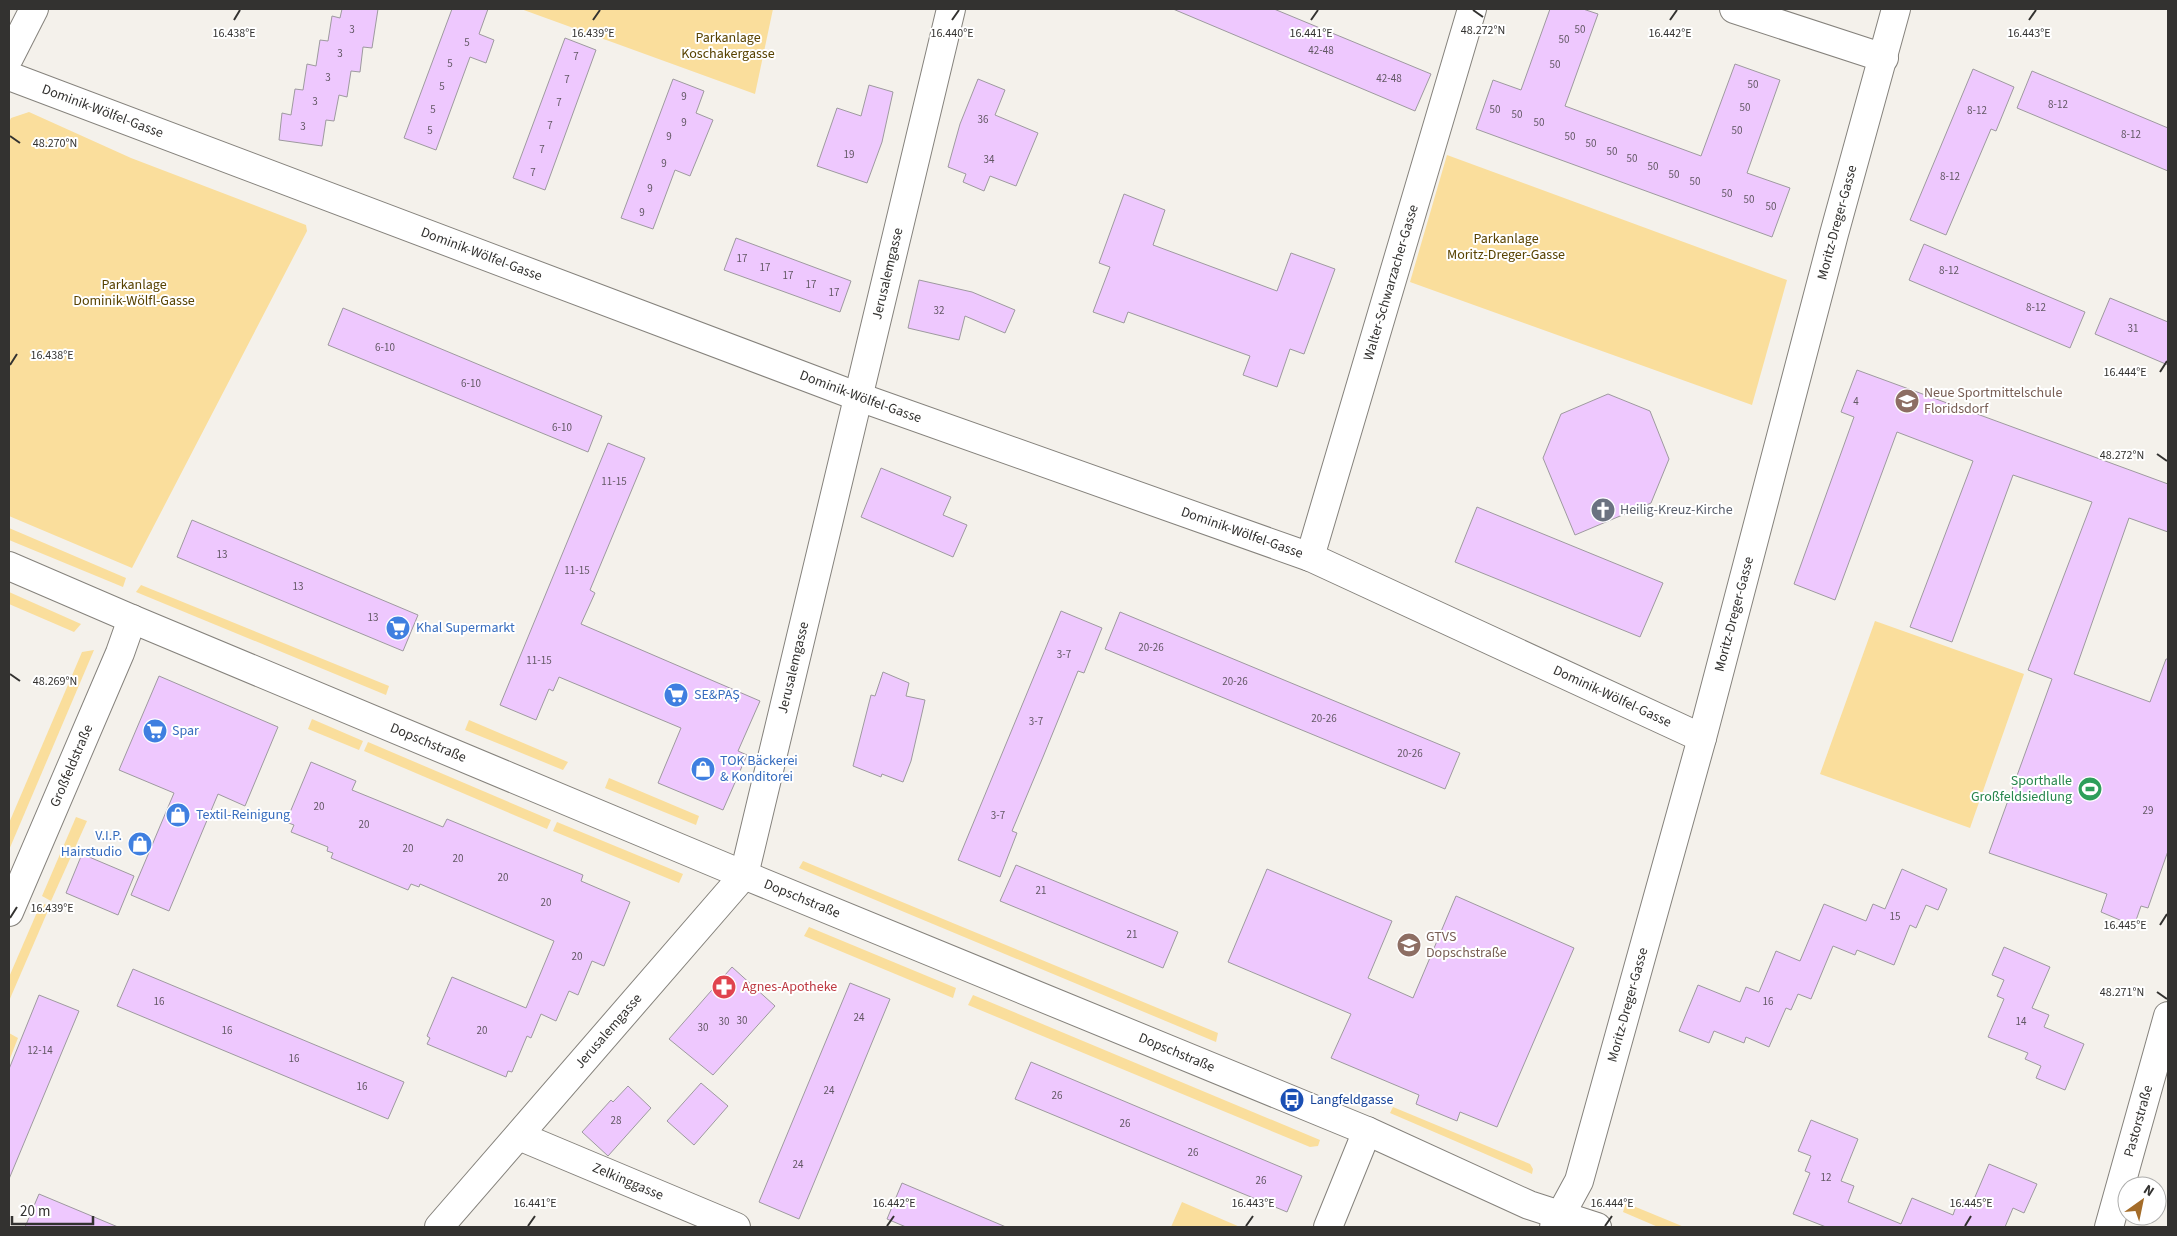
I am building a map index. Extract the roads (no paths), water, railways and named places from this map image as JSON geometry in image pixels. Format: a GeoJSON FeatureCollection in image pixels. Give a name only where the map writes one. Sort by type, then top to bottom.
{"type":"FeatureCollection","features":[{"type":"Feature","properties":{"kind":"street"},"geometry":{"type":"LineString","coordinates":[[9,58],[34,9]]}},
{"type":"Feature","properties":{"kind":"street","name":"Jerusalemgasse"},"geometry":{"type":"LineString","coordinates":[[439,1227],[744,876],[951,9]]}},
{"type":"Feature","properties":{"kind":"street","name":"Walter-Schwarzacher-Gasse"},"geometry":{"type":"LineString","coordinates":[[1310,556],[1472,9]]}},
{"type":"Feature","properties":{"kind":"street"},"geometry":{"type":"LineString","coordinates":[[1734,9],[1884,58]]}},
{"type":"Feature","properties":{"kind":"street","name":"Moritz-Dreger-Gasse"},"geometry":{"type":"LineString","coordinates":[[1558,1222],[1579,1181],[1702,738],[1834,234],[1896,9]]}},
{"type":"Feature","properties":{"kind":"street","name":"Dominik-Wölfel-Gasse"},"geometry":{"type":"LineString","coordinates":[[9,76],[859,396],[1310,556],[1702,738]]}},
{"type":"Feature","properties":{"kind":"street","name":"Dopschstraße"},"geometry":{"type":"LineString","coordinates":[[9,566],[132,620],[744,876],[1367,1131],[1529,1205],[1558,1222],[1597,1227]]}},
{"type":"Feature","properties":{"kind":"street","name":"Großfeldstraße"},"geometry":{"type":"LineString","coordinates":[[9,912],[120,653],[132,620]]}},
{"type":"Feature","properties":{"kind":"street","name":"Pastorstraße"},"geometry":{"type":"LineString","coordinates":[[2108,1227],[2168,1016]]}},
{"type":"Feature","properties":{"kind":"street"},"geometry":{"type":"LineString","coordinates":[[1328,1227],[1367,1131]]}},
{"type":"Feature","properties":{"kind":"street","name":"Zelkinggasse"},"geometry":{"type":"LineString","coordinates":[[519,1136],[736,1227]]}},
{"type":"Feature","properties":{"kind":"place","name":"Neue Sportmittelschule Floridsdorf"},"geometry":{"type":"Point","coordinates":[1907,401]}},
{"type":"Feature","properties":{"kind":"place","name":"Heilig-Kreuz-Kirche"},"geometry":{"type":"Point","coordinates":[1603,510]}},
{"type":"Feature","properties":{"kind":"place","name":"Khal Supermarkt"},"geometry":{"type":"Point","coordinates":[398,628]}},
{"type":"Feature","properties":{"kind":"place","name":"SE&PAŞ"},"geometry":{"type":"Point","coordinates":[676,695]}},
{"type":"Feature","properties":{"kind":"place","name":"Spar"},"geometry":{"type":"Point","coordinates":[155,731]}},
{"type":"Feature","properties":{"kind":"place","name":"TOK Bäckerei & Konditorei"},"geometry":{"type":"Point","coordinates":[703,769]}},
{"type":"Feature","properties":{"kind":"place","name":"Sporthalle Großfeldsiedlung"},"geometry":{"type":"Point","coordinates":[2090,789]}},
{"type":"Feature","properties":{"kind":"place","name":"Textil-Reinigung"},"geometry":{"type":"Point","coordinates":[178,815]}},
{"type":"Feature","properties":{"kind":"place","name":"V.I.P. Hairstudio"},"geometry":{"type":"Point","coordinates":[140,844]}},
{"type":"Feature","properties":{"kind":"place","name":"GTVS Dopschstraße"},"geometry":{"type":"Point","coordinates":[1409,945]}},
{"type":"Feature","properties":{"kind":"place","name":"Agnes-Apotheke"},"geometry":{"type":"Point","coordinates":[724,987]}},
{"type":"Feature","properties":{"kind":"place","name":"Langfeldgasse"},"geometry":{"type":"Point","coordinates":[1292,1100]}},
{"type":"Feature","properties":{"kind":"park label","name":"Parkanlage Koschakergasse"},"geometry":{"type":"Point","coordinates":[728,46]}},
{"type":"Feature","properties":{"kind":"park label","name":"Parkanlage Moritz-Dreger-Gasse"},"geometry":{"type":"Point","coordinates":[1506,248]}},
{"type":"Feature","properties":{"kind":"park label","name":"Parkanlage Dominik-Wölfl-Gasse"},"geometry":{"type":"Point","coordinates":[134,294]}}]}
